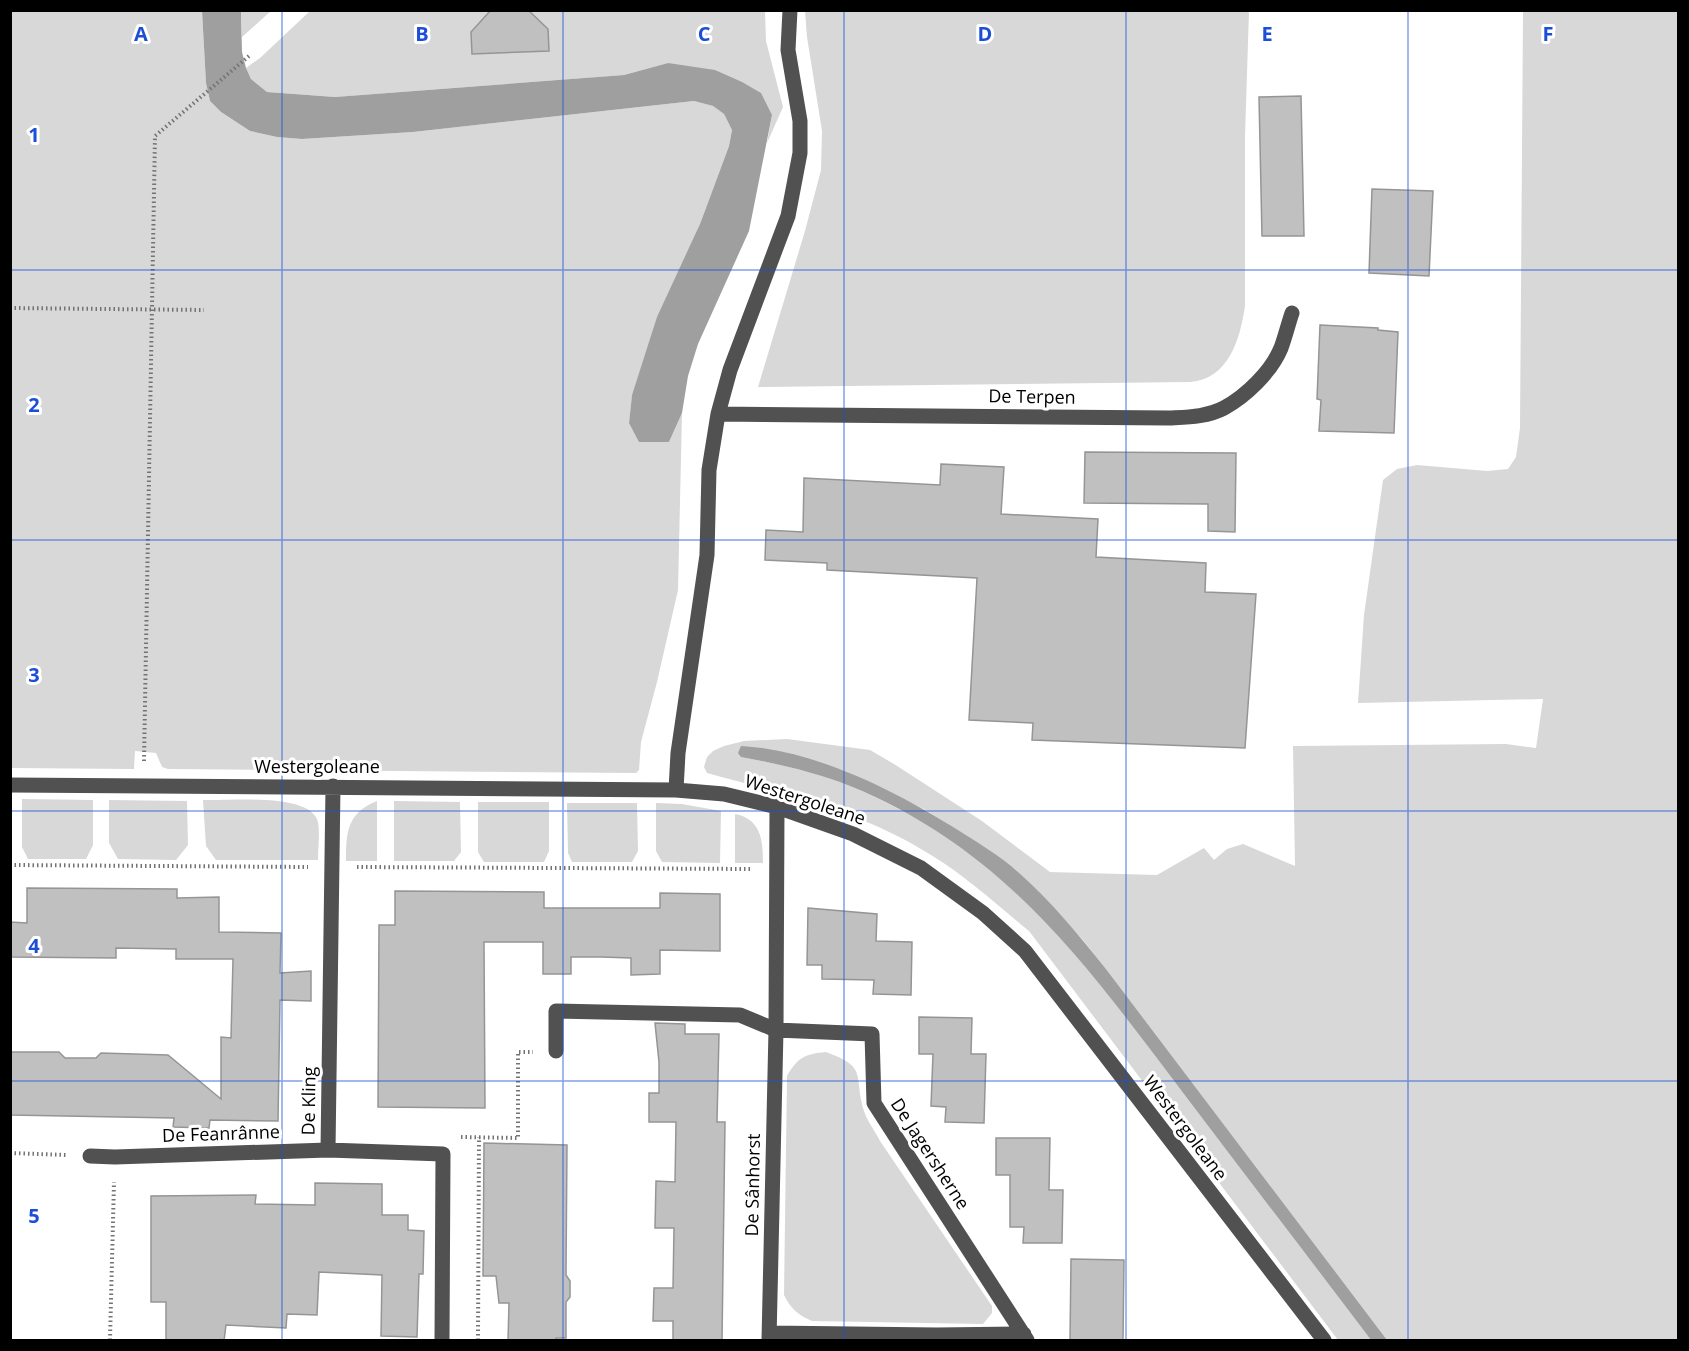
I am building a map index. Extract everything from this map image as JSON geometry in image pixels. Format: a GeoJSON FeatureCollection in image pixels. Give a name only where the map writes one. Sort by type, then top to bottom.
{"type":"FeatureCollection","features":[{"type":"Feature","properties":{"kind":"street"},"geometry":{"type":"LineString","coordinates":[[676,790],[678,753],[707,555],[709,470],[718,414],[729,370],[788,216],[796,181],[800,153],[800,121],[788,50],[790,10]]}},
{"type":"Feature","properties":{"kind":"street","name":"De Terpen"},"geometry":{"type":"LineString","coordinates":[[718,414],[1157,418],[1199,416],[1223,409],[1248,390],[1266,372],[1280,350],[1292,313]]}},
{"type":"Feature","properties":{"kind":"street","name":"Westergoleane"},"geometry":{"type":"LineString","coordinates":[[10,785],[676,790],[724,794],[777,807],[853,834],[921,868],[983,913],[1025,951],[1324,1341]]}},
{"type":"Feature","properties":{"kind":"street","name":"De Kling"},"geometry":{"type":"LineString","coordinates":[[333,786],[328,1150],[443,1154]]}},
{"type":"Feature","properties":{"kind":"street","name":"De Sânhorst"},"geometry":{"type":"LineString","coordinates":[[769,1337],[776,1030],[777,807]]}},
{"type":"Feature","properties":{"kind":"street"},"geometry":{"type":"LineString","coordinates":[[556,1051],[556,1011],[740,1015],[776,1030]]}},
{"type":"Feature","properties":{"kind":"street","name":"De Jagersherne"},"geometry":{"type":"LineString","coordinates":[[776,1030],[872,1034],[874,1103],[1025,1337]]}},
{"type":"Feature","properties":{"kind":"street","name":"De Feanrânne"},"geometry":{"type":"LineString","coordinates":[[90,1156],[328,1150]]}},
{"type":"Feature","properties":{"kind":"street"},"geometry":{"type":"LineString","coordinates":[[442,1341],[443,1154]]}},
{"type":"Feature","properties":{"kind":"street","name":"De Jagersherne"},"geometry":{"type":"LineString","coordinates":[[769,1337],[1025,1337]]}},
{"type":"Feature","properties":{"kind":"path"},"geometry":{"type":"LineString","coordinates":[[144,785],[155,136],[249,56]]}},
{"type":"Feature","properties":{"kind":"path"},"geometry":{"type":"LineString","coordinates":[[10,308],[204,310]]}},
{"type":"Feature","properties":{"kind":"path"},"geometry":{"type":"LineString","coordinates":[[10,865],[777,869]]}},
{"type":"Feature","properties":{"kind":"path"},"geometry":{"type":"LineString","coordinates":[[443,1154],[459,1137],[518,1138],[518,1052],[556,1051]]}},
{"type":"Feature","properties":{"kind":"path"},"geometry":{"type":"LineString","coordinates":[[478,1341],[479,1137]]}},
{"type":"Feature","properties":{"kind":"path"},"geometry":{"type":"LineString","coordinates":[[10,1153],[90,1156]]}},
{"type":"Feature","properties":{"kind":"path"},"geometry":{"type":"LineString","coordinates":[[110,1341],[115,1157]]}},
{"type":"Feature","properties":{"kind":"shaded area"},"geometry":{"type":"Polygon","coordinates":[[[241,10],[271,10],[271,11],[242,37],[241,10]]]}},
{"type":"Feature","properties":{"kind":"shaded area"},"geometry":{"type":"Polygon","coordinates":[[[11,11],[202,11],[206,83],[210,101],[221,112],[250,131],[277,137],[302,139],[413,132],[694,101],[713,106],[724,114],[732,130],[729,146],[700,224],[644,359],[632,396],[629,423],[669,442],[682,413],[678,590],[641,742],[639,770],[636,773],[168,769],[162,767],[156,753],[135,751],[134,769],[11,768],[11,11]]]}},
{"type":"Feature","properties":{"kind":"shaded area"},"geometry":{"type":"Polygon","coordinates":[[[202,11],[241,11],[242,52],[246,68],[251,79],[267,92],[335,97],[624,75],[668,63],[715,70],[761,93],[772,115],[749,231],[698,344],[688,376],[682,413],[669,442],[639,442],[629,423],[632,395],[657,317],[700,224],[729,146],[732,130],[724,114],[713,106],[694,101],[413,132],[302,139],[277,137],[250,131],[221,112],[210,101],[206,83],[202,11]]]}},
{"type":"Feature","properties":{"kind":"shaded area"},"geometry":{"type":"Polygon","coordinates":[[[310,11],[765,11],[766,41],[783,107],[767,143],[772,115],[668,63],[624,75],[335,97],[267,92],[251,79],[246,68],[260,58],[310,11]]]}},
{"type":"Feature","properties":{"kind":"shaded area"},"geometry":{"type":"Polygon","coordinates":[[[805,11],[1249,11],[1245,136],[1245,306],[1236,344],[1223,365],[1214,374],[1190,382],[758,387],[821,170],[822,131],[805,11]]]}},
{"type":"Feature","properties":{"kind":"shaded area"},"geometry":{"type":"Polygon","coordinates":[[[1249,11],[1678,11],[1678,1340],[1387,1340],[1106,969],[1083,940],[1015,869],[926,810],[842,770],[741,757],[824,777],[850,786],[899,809],[969,852],[1031,905],[1075,953],[1115,1003],[1371,1340],[1338,1340],[1029,931],[957,872],[904,839],[822,805],[707,773],[704,767],[707,757],[713,751],[744,741],[787,739],[870,750],[982,821],[1050,872],[1157,875],[1204,848],[1214,860],[1227,849],[1243,844],[1295,866],[1293,746],[1506,744],[1536,748],[1543,699],[1358,703],[1364,615],[1383,480],[1397,469],[1417,465],[1487,471],[1508,469],[1516,457],[1520,428],[1523,12],[1249,11]]]}},
{"type":"Feature","properties":{"kind":"shaded area"},"geometry":{"type":"Polygon","coordinates":[[[741,746],[769,749],[827,764],[883,788],[937,817],[983,846],[1029,882],[1064,918],[1106,969],[1387,1340],[1371,1340],[1083,964],[1003,881],[957,845],[907,813],[837,781],[741,757],[738,753],[741,746]]]}},
{"type":"Feature","properties":{"kind":"shaded area"},"geometry":{"type":"Polygon","coordinates":[[[22,799],[93,800],[93,845],[86,859],[28,859],[22,847],[22,799]]]}},
{"type":"Feature","properties":{"kind":"shaded area"},"geometry":{"type":"Polygon","coordinates":[[[109,800],[187,801],[188,845],[176,860],[118,859],[109,843],[109,800]]]}},
{"type":"Feature","properties":{"kind":"shaded area"},"geometry":{"type":"Polygon","coordinates":[[[203,800],[267,800],[300,806],[312,812],[318,822],[318,860],[216,860],[206,846],[203,800]]]}},
{"type":"Feature","properties":{"kind":"shaded area"},"geometry":{"type":"Polygon","coordinates":[[[377,801],[377,861],[346,861],[350,825],[360,811],[377,801]]]}},
{"type":"Feature","properties":{"kind":"shaded area"},"geometry":{"type":"Polygon","coordinates":[[[394,801],[460,802],[461,852],[454,861],[394,861],[394,801]]]}},
{"type":"Feature","properties":{"kind":"shaded area"},"geometry":{"type":"Polygon","coordinates":[[[478,802],[549,802],[549,851],[544,862],[484,862],[478,852],[478,802]]]}},
{"type":"Feature","properties":{"kind":"shaded area"},"geometry":{"type":"Polygon","coordinates":[[[567,803],[637,803],[638,851],[632,862],[572,862],[568,853],[567,803]]]}},
{"type":"Feature","properties":{"kind":"shaded area"},"geometry":{"type":"Polygon","coordinates":[[[656,803],[682,804],[721,811],[720,863],[662,862],[656,851],[656,803]]]}},
{"type":"Feature","properties":{"kind":"shaded area"},"geometry":{"type":"Polygon","coordinates":[[[735,814],[750,821],[759,832],[763,863],[735,863],[735,814]]]}},
{"type":"Feature","properties":{"kind":"shaded area"},"geometry":{"type":"Polygon","coordinates":[[[826,1052],[849,1063],[854,1068],[864,1111],[880,1141],[992,1306],[992,1313],[983,1324],[812,1321],[795,1311],[784,1295],[787,1076],[803,1058],[826,1052]]]}},
{"type":"Feature","properties":{"kind":"building"},"geometry":{"type":"Polygon","coordinates":[[[491,10],[528,10],[548,29],[549,51],[472,54],[471,32],[491,10]]]}},
{"type":"Feature","properties":{"kind":"building"},"geometry":{"type":"Polygon","coordinates":[[[1301,96],[1304,236],[1262,236],[1259,97],[1301,96]]]}},
{"type":"Feature","properties":{"kind":"building"},"geometry":{"type":"Polygon","coordinates":[[[1372,189],[1433,191],[1429,276],[1369,273],[1372,189]]]}},
{"type":"Feature","properties":{"kind":"building"},"geometry":{"type":"Polygon","coordinates":[[[1320,325],[1378,328],[1378,330],[1398,332],[1394,433],[1319,431],[1321,400],[1317,399],[1320,325]]]}},
{"type":"Feature","properties":{"kind":"building"},"geometry":{"type":"Polygon","coordinates":[[[1085,452],[1236,453],[1235,532],[1208,531],[1208,504],[1084,503],[1085,452]]]}},
{"type":"Feature","properties":{"kind":"building"},"geometry":{"type":"Polygon","coordinates":[[[941,464],[1004,467],[1001,514],[1098,519],[1096,557],[1206,563],[1205,592],[1256,594],[1245,748],[1032,740],[1033,723],[969,720],[977,578],[827,570],[827,563],[765,560],[766,530],[803,532],[804,478],[940,485],[941,464]]]}},
{"type":"Feature","properties":{"kind":"building"},"geometry":{"type":"Polygon","coordinates":[[[27,888],[177,889],[177,898],[219,897],[219,932],[281,933],[280,973],[311,971],[311,1001],[280,1000],[278,1121],[210,1120],[209,1128],[173,1127],[174,1118],[10,1115],[10,1052],[59,1052],[65,1058],[96,1058],[101,1053],[168,1055],[221,1099],[221,1037],[231,1038],[233,959],[176,959],[176,949],[116,948],[116,958],[10,957],[10,922],[27,923],[27,888]]]}},
{"type":"Feature","properties":{"kind":"building"},"geometry":{"type":"Polygon","coordinates":[[[395,891],[544,892],[544,908],[660,908],[660,893],[720,894],[720,951],[660,950],[660,974],[631,975],[631,958],[571,957],[571,974],[543,974],[543,942],[484,942],[485,1108],[378,1107],[379,925],[395,925],[395,891]]]}},
{"type":"Feature","properties":{"kind":"building"},"geometry":{"type":"Polygon","coordinates":[[[808,908],[877,914],[876,941],[912,942],[911,995],[873,994],[874,980],[822,979],[822,965],[807,965],[808,908]]]}},
{"type":"Feature","properties":{"kind":"building"},"geometry":{"type":"Polygon","coordinates":[[[919,1017],[972,1018],[971,1054],[986,1054],[984,1123],[945,1122],[946,1107],[931,1106],[933,1054],[919,1054],[919,1017]]]}},
{"type":"Feature","properties":{"kind":"building"},"geometry":{"type":"Polygon","coordinates":[[[655,1023],[685,1024],[685,1034],[719,1034],[717,1122],[725,1122],[722,1341],[673,1341],[673,1321],[653,1321],[654,1288],[673,1288],[674,1228],[655,1228],[656,1181],[675,1182],[676,1122],[649,1122],[649,1093],[659,1093],[655,1023]]]}},
{"type":"Feature","properties":{"kind":"building"},"geometry":{"type":"Polygon","coordinates":[[[996,1138],[1050,1138],[1049,1190],[1063,1190],[1062,1243],[1023,1243],[1024,1227],[1010,1227],[1010,1175],[996,1175],[996,1138]]]}},
{"type":"Feature","properties":{"kind":"building"},"geometry":{"type":"Polygon","coordinates":[[[484,1143],[567,1145],[566,1275],[570,1281],[570,1297],[566,1302],[566,1338],[556,1338],[556,1341],[508,1341],[509,1303],[499,1303],[496,1276],[483,1276],[484,1143]]]}},
{"type":"Feature","properties":{"kind":"building"},"geometry":{"type":"Polygon","coordinates":[[[315,1183],[382,1184],[382,1215],[408,1215],[408,1230],[424,1231],[423,1274],[419,1274],[417,1337],[381,1336],[382,1275],[319,1272],[317,1315],[287,1314],[286,1328],[226,1325],[224,1341],[166,1341],[166,1302],[151,1302],[151,1196],[256,1195],[255,1204],[315,1205],[315,1183]]]}},
{"type":"Feature","properties":{"kind":"building"},"geometry":{"type":"Polygon","coordinates":[[[1071,1259],[1124,1260],[1123,1341],[1070,1341],[1071,1259]]]}}]}
